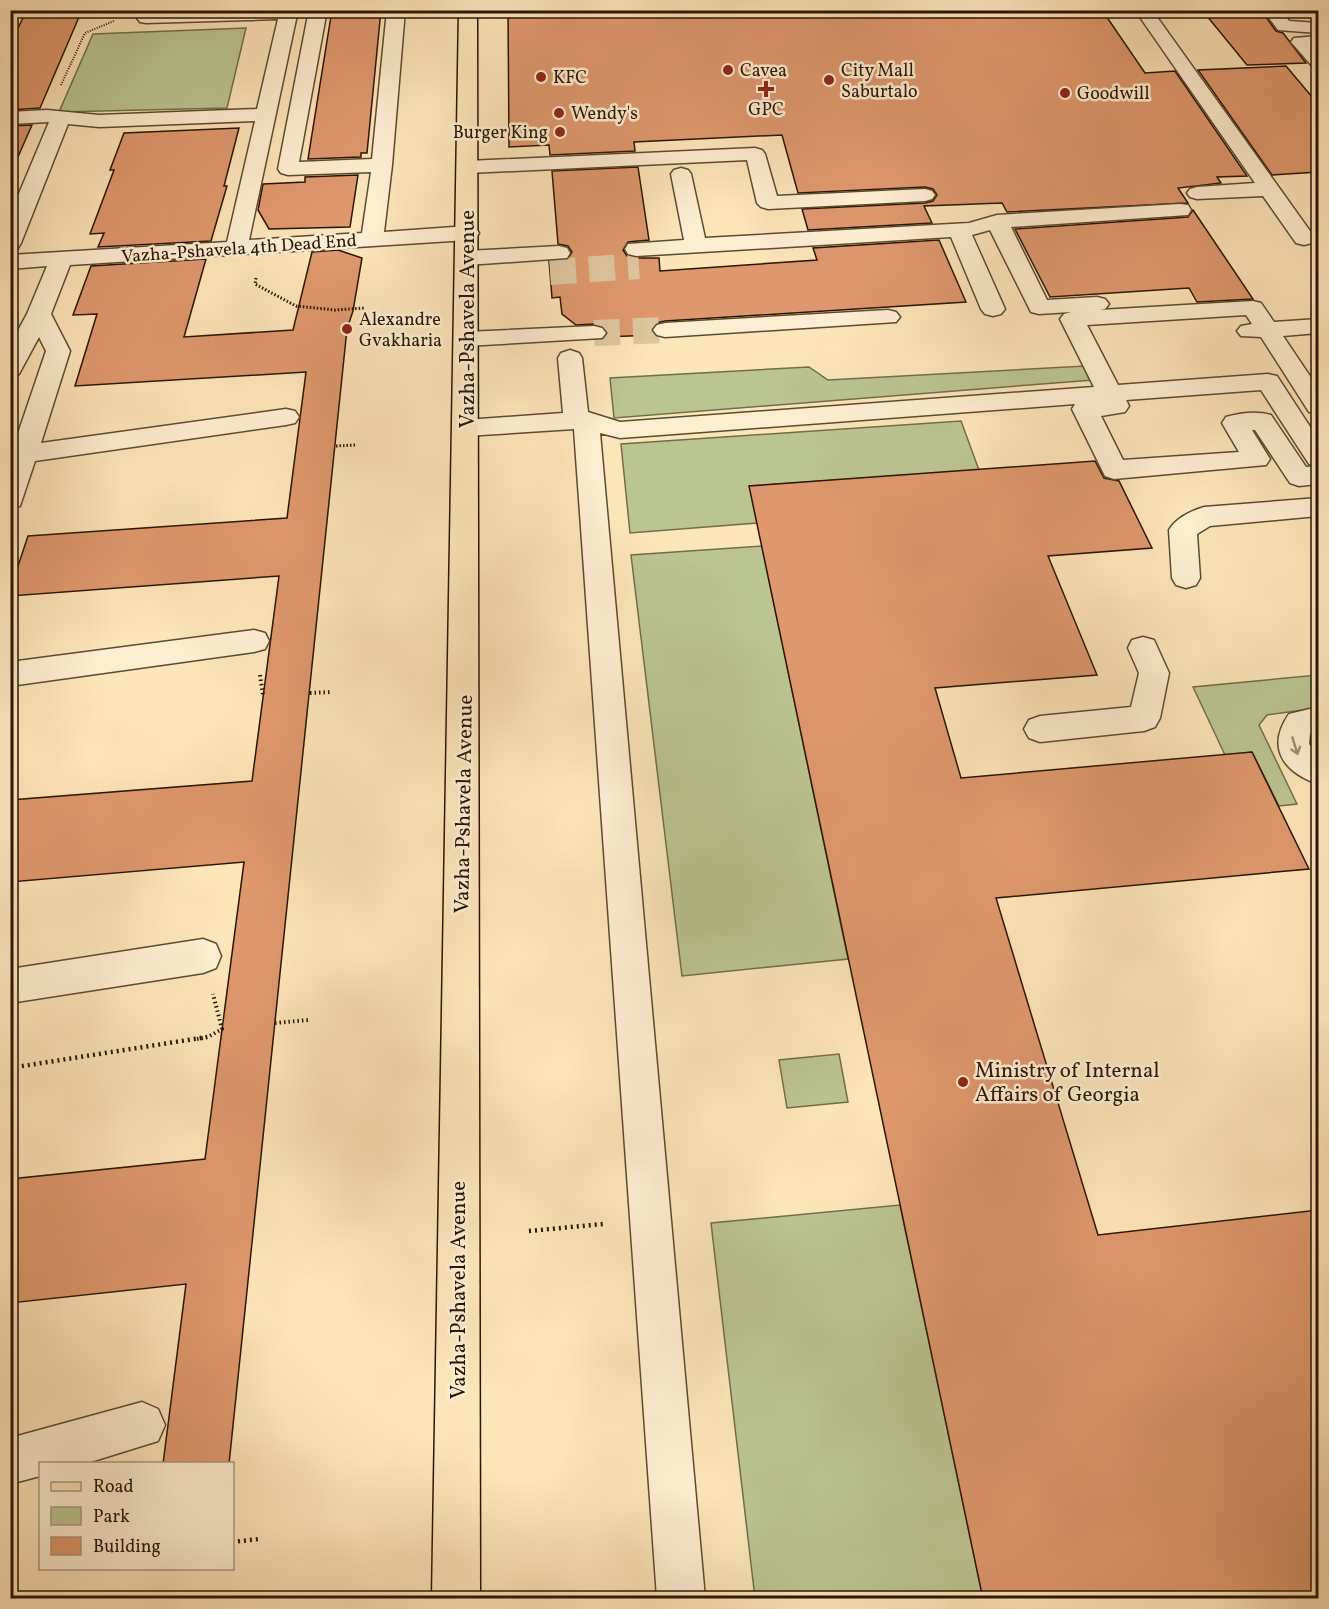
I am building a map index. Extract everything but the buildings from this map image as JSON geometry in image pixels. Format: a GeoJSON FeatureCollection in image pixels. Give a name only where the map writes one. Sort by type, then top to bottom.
{"type":"FeatureCollection","features":[{"type":"Feature","properties":{"kind":"main road","name":"Vazha-Pshavela Avenue"},"geometry":{"type":"LineString","coordinates":[[456,1599],[468,10]]}},
{"type":"Feature","properties":{"kind":"street"},"geometry":{"type":"LineString","coordinates":[[318,10],[288,169],[382,165]]}},
{"type":"Feature","properties":{"kind":"street"},"geometry":{"type":"LineString","coordinates":[[372,239],[382,165],[396,10]]}},
{"type":"Feature","properties":{"kind":"street"},"geometry":{"type":"LineString","coordinates":[[1143,10],[1304,238]]}},
{"type":"Feature","properties":{"kind":"street"},"geometry":{"type":"LineString","coordinates":[[1271,10],[1284,26],[1318,28]]}},
{"type":"Feature","properties":{"kind":"street"},"geometry":{"type":"LineString","coordinates":[[146,18],[289,12],[236,249]]}},
{"type":"Feature","properties":{"kind":"street"},"geometry":{"type":"LineString","coordinates":[[1318,41],[1300,42],[1318,62]]}},
{"type":"Feature","properties":{"kind":"street"},"geometry":{"type":"LineString","coordinates":[[10,118],[54,117],[99,121],[265,115]]}},
{"type":"Feature","properties":{"kind":"street"},"geometry":{"type":"LineString","coordinates":[[10,243],[54,117]]}},
{"type":"Feature","properties":{"kind":"street"},"geometry":{"type":"LineString","coordinates":[[468,161],[740,142]]}},
{"type":"Feature","properties":{"kind":"street"},"geometry":{"type":"LineString","coordinates":[[468,161],[755,154],[768,203],[925,195]]}},
{"type":"Feature","properties":{"kind":"street"},"geometry":{"type":"LineString","coordinates":[[681,174],[696,245]]}},
{"type":"Feature","properties":{"kind":"street"},"geometry":{"type":"LineString","coordinates":[[1197,192],[1268,189]]}},
{"type":"Feature","properties":{"kind":"street"},"geometry":{"type":"LineString","coordinates":[[925,248],[637,258],[696,245],[970,229],[997,220],[1180,210]]}},
{"type":"Feature","properties":{"kind":"street"},"geometry":{"type":"LineString","coordinates":[[997,220],[1039,307],[1182,299]]}},
{"type":"Feature","properties":{"kind":"street"},"geometry":{"type":"LineString","coordinates":[[958,229],[993,309]]}},
{"type":"Feature","properties":{"kind":"street","name":"Vazha-Pshavela 4th Dead End"},"geometry":{"type":"LineString","coordinates":[[10,262],[262,248],[468,233]]}},
{"type":"Feature","properties":{"kind":"street"},"geometry":{"type":"LineString","coordinates":[[10,369],[39,314],[61,259]]}},
{"type":"Feature","properties":{"kind":"street"},"geometry":{"type":"LineString","coordinates":[[467,268],[554,262]]}},
{"type":"Feature","properties":{"kind":"street"},"geometry":{"type":"LineString","coordinates":[[1318,406],[1253,308],[1072,319],[1094,341],[1110,394],[1116,406],[1085,409],[1114,470],[1257,459],[1235,423],[1262,421],[1299,477],[1318,475]]}},
{"type":"Feature","properties":{"kind":"street"},"geometry":{"type":"LineString","coordinates":[[10,499],[58,351],[39,314]]}},
{"type":"Feature","properties":{"kind":"street"},"geometry":{"type":"LineString","coordinates":[[665,330],[888,317]]}},
{"type":"Feature","properties":{"kind":"street"},"geometry":{"type":"LineString","coordinates":[[1221,333],[1318,326]]}},
{"type":"Feature","properties":{"kind":"street"},"geometry":{"type":"LineString","coordinates":[[466,339],[594,333]]}},
{"type":"Feature","properties":{"kind":"street"},"geometry":{"type":"LineString","coordinates":[[570,358],[581,421],[681,1599]]}},
{"type":"Feature","properties":{"kind":"street"},"geometry":{"type":"LineString","coordinates":[[466,428],[581,421],[620,430],[1268,382],[1318,458]]}},
{"type":"Feature","properties":{"kind":"street"},"geometry":{"type":"LineString","coordinates":[[25,454],[286,417]]}},
{"type":"Feature","properties":{"kind":"street"},"geometry":{"type":"LineString","coordinates":[[1186,578],[1183,530],[1203,517],[1318,507]]}},
{"type":"Feature","properties":{"kind":"street"},"geometry":{"type":"LineString","coordinates":[[10,674],[254,641]]}},
{"type":"Feature","properties":{"kind":"street"},"geometry":{"type":"LineString","coordinates":[[1040,729],[1144,718],[1154,673],[1143,648]]}},
{"type":"Feature","properties":{"kind":"street"},"geometry":{"type":"LineString","coordinates":[[1318,720],[1300,723],[1292,738],[1293,747],[1298,756],[1318,771]]}},
{"type":"Feature","properties":{"kind":"street"},"geometry":{"type":"LineString","coordinates":[[10,986],[203,956]]}},
{"type":"Feature","properties":{"kind":"street"},"geometry":{"type":"LineString","coordinates":[[10,1461],[142,1425]]}},
{"type":"Feature","properties":{"kind":"path"},"geometry":{"type":"LineString","coordinates":[[54,117],[85,33],[120,19],[146,18]]}},
{"type":"Feature","properties":{"kind":"path"},"geometry":{"type":"LineString","coordinates":[[262,248],[255,284],[296,306],[335,310],[365,308]]}},
{"type":"Feature","properties":{"kind":"path"},"geometry":{"type":"LineString","coordinates":[[336,446],[355,445]]}},
{"type":"Feature","properties":{"kind":"path"},"geometry":{"type":"LineString","coordinates":[[310,693],[332,692]]}},
{"type":"Feature","properties":{"kind":"path"},"geometry":{"type":"LineString","coordinates":[[275,1023],[308,1020]]}},
{"type":"Feature","properties":{"kind":"path"},"geometry":{"type":"LineString","coordinates":[[10,1068],[208,1037],[222,1029]]}},
{"type":"Feature","properties":{"kind":"path"},"geometry":{"type":"LineString","coordinates":[[529,1231],[603,1224]]}},
{"type":"Feature","properties":{"kind":"path"},"geometry":{"type":"LineString","coordinates":[[234,1542],[258,1539]]}},
{"type":"Feature","properties":{"kind":"green space"},"geometry":{"type":"Polygon","coordinates":[[[246,28],[227,108],[59,112],[93,34],[246,28]]]}},
{"type":"Feature","properties":{"kind":"green space"},"geometry":{"type":"Polygon","coordinates":[[[1085,366],[1093,380],[614,418],[610,378],[809,367],[828,380],[1085,366]]]}},
{"type":"Feature","properties":{"kind":"green space"},"geometry":{"type":"Polygon","coordinates":[[[961,421],[979,470],[750,486],[757,523],[630,533],[621,444],[961,421]]]}},
{"type":"Feature","properties":{"kind":"green space"},"geometry":{"type":"Polygon","coordinates":[[[762,546],[848,959],[682,976],[631,555],[762,546]]]}},
{"type":"Feature","properties":{"kind":"green space"},"geometry":{"type":"Polygon","coordinates":[[[1318,675],[1318,708],[1267,715],[1259,725],[1297,804],[1279,806],[1252,752],[1225,755],[1193,687],[1318,675]]]}},
{"type":"Feature","properties":{"kind":"green space"},"geometry":{"type":"Polygon","coordinates":[[[839,1054],[848,1102],[787,1108],[779,1060],[839,1054]]]}},
{"type":"Feature","properties":{"kind":"green space"},"geometry":{"type":"Polygon","coordinates":[[[900,1205],[983,1598],[755,1598],[711,1223],[900,1205]]]}},
{"type":"Feature","properties":{"kind":"tunnel"},"geometry":{"type":"LineString","coordinates":[[550,272],[639,266]]}},
{"type":"Feature","properties":{"kind":"tunnel"},"geometry":{"type":"LineString","coordinates":[[594,333],[665,330]]}},
{"type":"Feature","properties":{"kind":"place","name":"Cavea"},"geometry":{"type":"Point","coordinates":[728,70]}},
{"type":"Feature","properties":{"kind":"place","name":"KFC"},"geometry":{"type":"Point","coordinates":[541,77]}},
{"type":"Feature","properties":{"kind":"place","name":"City Mall Saburtalo"},"geometry":{"type":"Point","coordinates":[829,80]}},
{"type":"Feature","properties":{"kind":"place","name":"GPC"},"geometry":{"type":"Point","coordinates":[766,89]}},
{"type":"Feature","properties":{"kind":"place","name":"Goodwill"},"geometry":{"type":"Point","coordinates":[1065,93]}},
{"type":"Feature","properties":{"kind":"place","name":"Wendy's"},"geometry":{"type":"Point","coordinates":[559,113]}},
{"type":"Feature","properties":{"kind":"place","name":"Burger King"},"geometry":{"type":"Point","coordinates":[560,132]}},
{"type":"Feature","properties":{"kind":"place","name":"Alexandre Gvakharia"},"geometry":{"type":"Point","coordinates":[347,329]}},
{"type":"Feature","properties":{"kind":"place","name":"Ministry of Internal Affairs of Georgia"},"geometry":{"type":"Point","coordinates":[963,1082]}}]}
